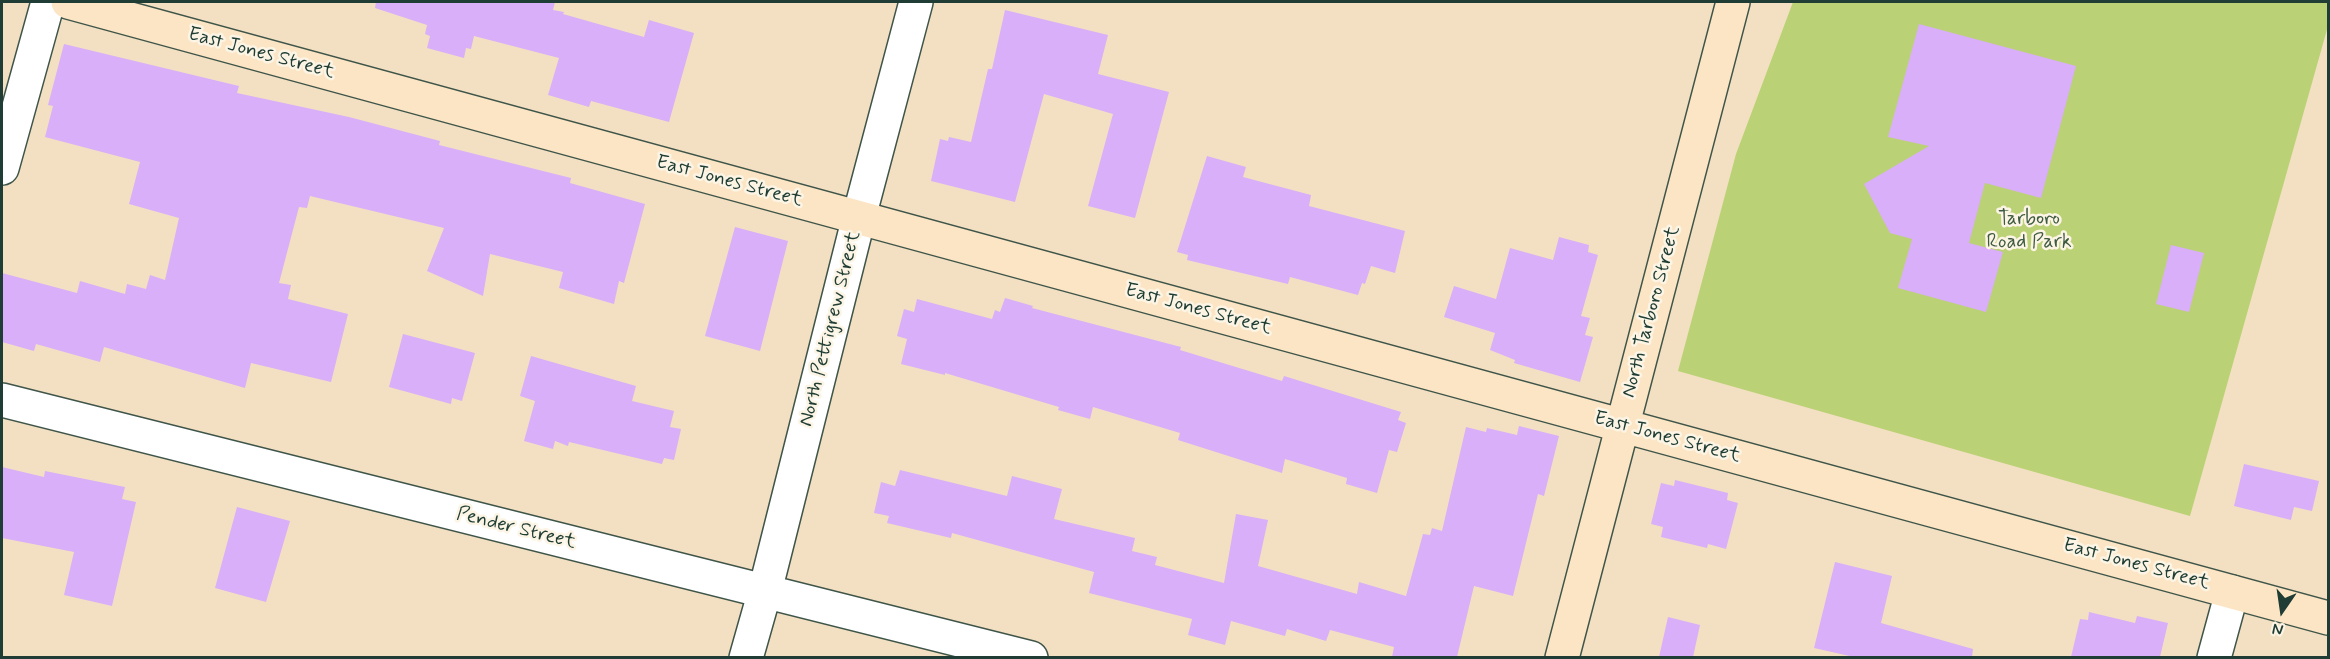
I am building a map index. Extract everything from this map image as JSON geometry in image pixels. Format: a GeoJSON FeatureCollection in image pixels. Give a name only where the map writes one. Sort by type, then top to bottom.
{"type":"FeatureCollection","features":[{"type":"Feature","properties":{"kind":"street"},"geometry":{"type":"LineString","coordinates":[[2,168],[48,2]]}},
{"type":"Feature","properties":{"kind":"street","name":"East Jones Street"},"geometry":{"type":"LineString","coordinates":[[68,2],[2328,618]]}},
{"type":"Feature","properties":{"kind":"street","name":"North Pettigrew Street"},"geometry":{"type":"LineString","coordinates":[[746,657],[765,591],[859,217],[916,2]]}},
{"type":"Feature","properties":{"kind":"street","name":"North Tarboro Street"},"geometry":{"type":"LineString","coordinates":[[1562,657],[1733,2]]}},
{"type":"Feature","properties":{"kind":"street","name":"Pender Street"},"geometry":{"type":"LineString","coordinates":[[2,400],[1031,657]]}},
{"type":"Feature","properties":{"kind":"street"},"geometry":{"type":"LineString","coordinates":[[2214,657],[2232,592]]}},
{"type":"Feature","properties":{"kind":"green space","name":"Tarboro Road Park"},"geometry":{"type":"Polygon","coordinates":[[[1793,2],[2328,2],[2328,26],[2190,516],[1678,371],[1736,154],[1793,2]]]}},
{"type":"Feature","properties":{"kind":"building"},"geometry":{"type":"Polygon","coordinates":[[[376,2],[555,2],[553,10],[564,12],[563,14],[644,37],[649,20],[694,33],[669,122],[591,101],[589,107],[548,95],[559,58],[474,36],[471,49],[466,48],[464,58],[427,48],[430,36],[425,34],[427,25],[375,8],[376,2]]]}},
{"type":"Feature","properties":{"kind":"building"},"geometry":{"type":"Polygon","coordinates":[[[1005,10],[1108,35],[1098,74],[1169,92],[1135,218],[1088,206],[1113,114],[1044,94],[1015,202],[931,181],[940,139],[948,141],[949,137],[971,142],[988,69],[992,69],[1005,10]]]}},
{"type":"Feature","properties":{"kind":"building"},"geometry":{"type":"Polygon","coordinates":[[[1919,24],[2076,66],[2041,198],[1985,183],[1969,243],[2003,252],[1986,312],[1898,288],[1912,239],[1890,233],[1864,184],[1929,146],[1888,137],[1919,24]]]}},
{"type":"Feature","properties":{"kind":"building"},"geometry":{"type":"Polygon","coordinates":[[[64,44],[239,86],[237,93],[349,117],[440,141],[439,145],[571,178],[570,183],[645,204],[624,283],[619,281],[614,304],[559,288],[563,272],[490,254],[483,296],[427,271],[444,228],[310,196],[307,208],[299,207],[279,283],[291,285],[288,299],[348,314],[331,382],[251,363],[245,388],[104,347],[100,362],[36,344],[34,351],[2,342],[2,273],[77,293],[80,281],[125,294],[127,284],[146,289],[150,275],[165,280],[179,218],[129,204],[140,162],[45,137],[53,106],[48,105],[64,44]]]}},
{"type":"Feature","properties":{"kind":"building"},"geometry":{"type":"Polygon","coordinates":[[[1207,156],[1246,167],[1243,177],[1311,195],[1309,206],[1405,231],[1395,273],[1371,266],[1365,284],[1362,283],[1358,295],[1290,277],[1288,284],[1187,260],[1188,255],[1177,252],[1207,156]]]}},
{"type":"Feature","properties":{"kind":"building"},"geometry":{"type":"Polygon","coordinates":[[[735,227],[788,241],[760,351],[705,336],[735,227]]]}},
{"type":"Feature","properties":{"kind":"building"},"geometry":{"type":"Polygon","coordinates":[[[1559,237],[1589,245],[1588,252],[1598,255],[1581,316],[1590,318],[1585,335],[1593,337],[1580,382],[1514,363],[1515,360],[1490,350],[1495,333],[1444,317],[1454,286],[1496,299],[1510,248],[1553,260],[1559,237]]]}},
{"type":"Feature","properties":{"kind":"building"},"geometry":{"type":"Polygon","coordinates":[[[2171,245],[2204,253],[2189,312],[2156,304],[2171,245]]]}},
{"type":"Feature","properties":{"kind":"building"},"geometry":{"type":"Polygon","coordinates":[[[1005,298],[1033,306],[1032,308],[1181,347],[1180,350],[1282,381],[1284,376],[1401,412],[1398,420],[1406,423],[1397,452],[1389,450],[1377,493],[1346,484],[1347,478],[1285,459],[1282,473],[1178,440],[1180,433],[1093,407],[1090,419],[1058,410],[1059,407],[945,373],[945,375],[901,364],[907,339],[897,336],[904,309],[914,312],[917,299],[992,319],[995,310],[1000,312],[1005,298]]]}},
{"type":"Feature","properties":{"kind":"building"},"geometry":{"type":"Polygon","coordinates":[[[403,334],[475,353],[462,401],[452,398],[451,404],[389,387],[403,334]]]}},
{"type":"Feature","properties":{"kind":"building"},"geometry":{"type":"Polygon","coordinates":[[[531,356],[636,386],[632,401],[674,411],[670,427],[681,429],[674,460],[664,458],[662,464],[569,442],[568,446],[555,441],[553,449],[524,441],[535,401],[520,396],[531,356]]]}},
{"type":"Feature","properties":{"kind":"building"},"geometry":{"type":"Polygon","coordinates":[[[1519,426],[1559,436],[1544,496],[1538,494],[1513,596],[1474,586],[1457,657],[1392,657],[1394,647],[1330,630],[1326,641],[1287,629],[1285,636],[1231,621],[1225,645],[1188,635],[1192,619],[1089,593],[1094,572],[952,533],[951,538],[887,523],[889,516],[874,513],[881,482],[895,486],[900,470],[1007,496],[1012,476],[1062,489],[1054,519],[1135,538],[1132,551],[1157,557],[1155,565],[1224,583],[1236,514],[1268,520],[1258,566],[1357,594],[1359,582],[1406,596],[1423,534],[1430,535],[1432,528],[1442,531],[1466,427],[1486,432],[1487,428],[1517,435],[1519,426]]]}},
{"type":"Feature","properties":{"kind":"building"},"geometry":{"type":"Polygon","coordinates":[[[2244,464],[2319,481],[2312,511],[2294,507],[2291,520],[2234,506],[2244,464]]]}},
{"type":"Feature","properties":{"kind":"building"},"geometry":{"type":"Polygon","coordinates":[[[2,467],[44,477],[45,471],[125,487],[122,499],[136,502],[112,606],[64,595],[74,552],[2,538],[2,467]]]}},
{"type":"Feature","properties":{"kind":"building"},"geometry":{"type":"Polygon","coordinates":[[[1675,480],[1728,493],[1727,500],[1738,503],[1726,549],[1708,544],[1707,548],[1661,537],[1663,527],[1651,524],[1661,483],[1674,486],[1675,480]]]}},
{"type":"Feature","properties":{"kind":"building"},"geometry":{"type":"Polygon","coordinates":[[[237,507],[290,521],[266,602],[215,588],[237,507]]]}},
{"type":"Feature","properties":{"kind":"building"},"geometry":{"type":"Polygon","coordinates":[[[1835,562],[1892,576],[1881,623],[1973,649],[1972,657],[1854,657],[1814,648],[1835,562]]]}},
{"type":"Feature","properties":{"kind":"building"},"geometry":{"type":"Polygon","coordinates":[[[2089,612],[2135,623],[2137,616],[2168,623],[2160,657],[2071,657],[2080,619],[2088,620],[2089,612]]]}},
{"type":"Feature","properties":{"kind":"building"},"geometry":{"type":"Polygon","coordinates":[[[1668,617],[1700,625],[1693,657],[1659,657],[1668,617]]]}}]}
